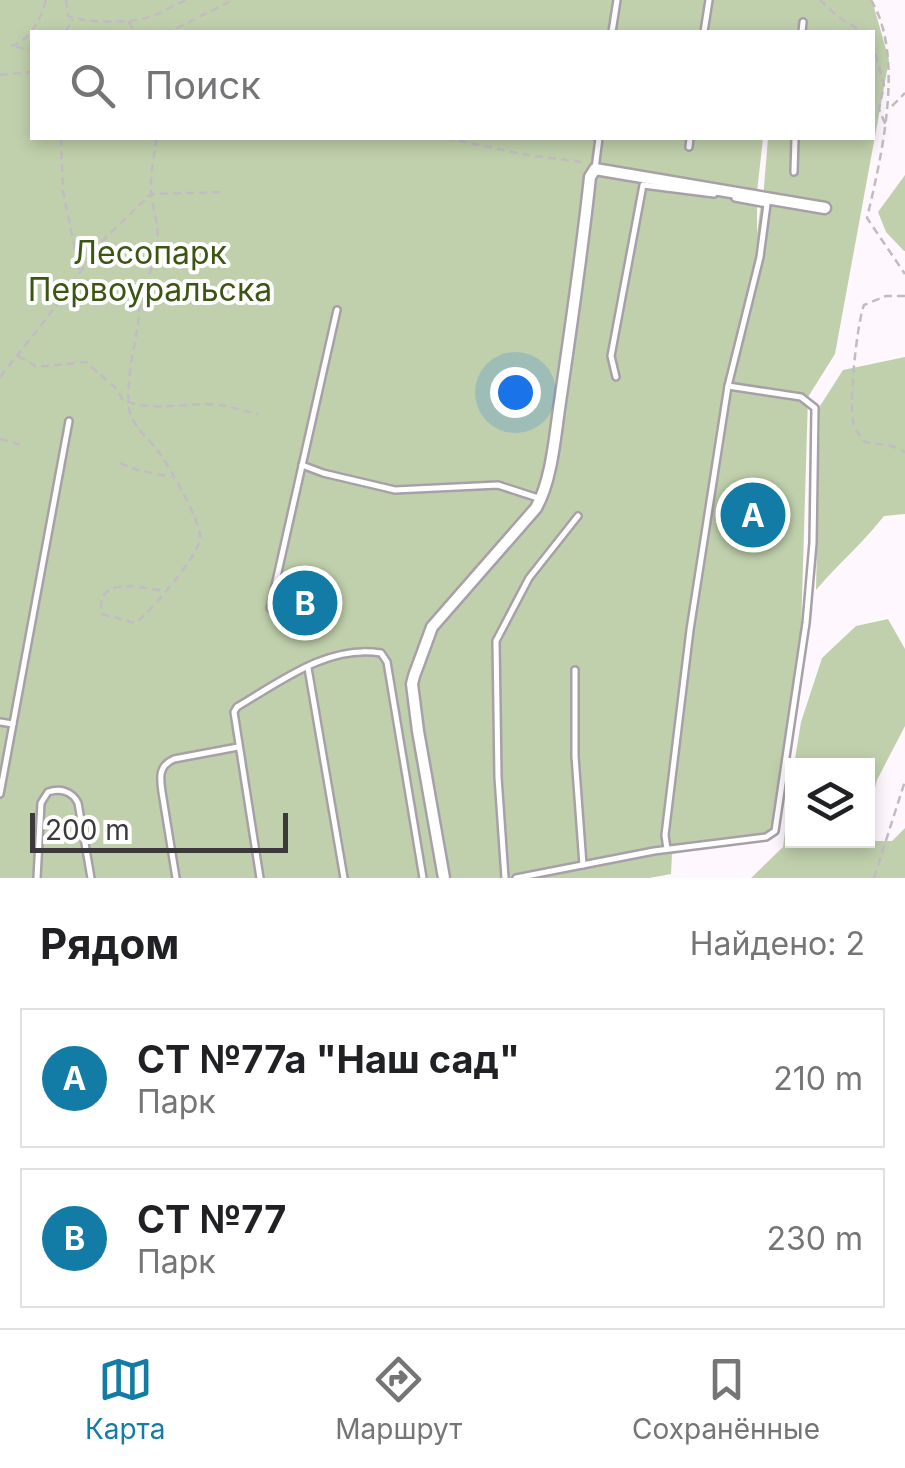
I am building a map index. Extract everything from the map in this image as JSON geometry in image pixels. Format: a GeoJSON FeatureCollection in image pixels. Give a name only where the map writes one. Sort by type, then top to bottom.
{"type":"FeatureCollection","features":[{"type":"Feature","properties":{"kind":"street"},"geometry":{"type":"LineString","coordinates":[[444,878],[412,684],[432,627],[541,499],[553,448],[579,278],[591,166],[826,208]]}},
{"type":"Feature","properties":{"kind":"lane"},"geometry":{"type":"LineString","coordinates":[[612,30],[617,0]]}},
{"type":"Feature","properties":{"kind":"lane"},"geometry":{"type":"LineString","coordinates":[[704,30],[709,0]]}},
{"type":"Feature","properties":{"kind":"lane"},"geometry":{"type":"LineString","coordinates":[[802,30],[803,22]]}},
{"type":"Feature","properties":{"kind":"lane"},"geometry":{"type":"LineString","coordinates":[[591,166],[598,140]]}},
{"type":"Feature","properties":{"kind":"lane"},"geometry":{"type":"LineString","coordinates":[[688,147],[690,140]]}},
{"type":"Feature","properties":{"kind":"lane"},"geometry":{"type":"LineString","coordinates":[[794,172],[795,140]]}},
{"type":"Feature","properties":{"kind":"lane"},"geometry":{"type":"LineString","coordinates":[[616,377],[611,356],[643,185],[767,204],[760,257],[728,386],[690,630],[665,835],[667,850]]}},
{"type":"Feature","properties":{"kind":"lane"},"geometry":{"type":"LineString","coordinates":[[270,608],[338,310]]}},
{"type":"Feature","properties":{"kind":"lane"},"geometry":{"type":"LineString","coordinates":[[516,878],[766,836],[776,831],[799,686],[813,543],[815,408],[801,397],[728,386]]}},
{"type":"Feature","properties":{"kind":"lane"},"geometry":{"type":"LineString","coordinates":[[0,794],[68,421]]}},
{"type":"Feature","properties":{"kind":"lane"},"geometry":{"type":"LineString","coordinates":[[302,465],[394,490],[498,485],[541,499]]}},
{"type":"Feature","properties":{"kind":"lane"},"geometry":{"type":"LineString","coordinates":[[505,878],[498,777],[496,642],[529,578],[578,516]]}},
{"type":"Feature","properties":{"kind":"lane"},"geometry":{"type":"LineString","coordinates":[[260,878],[234,712],[327,658],[366,650],[384,655],[387,662],[422,878]]}},
{"type":"Feature","properties":{"kind":"lane"},"geometry":{"type":"LineString","coordinates":[[308,668],[344,878]]}},
{"type":"Feature","properties":{"kind":"lane"},"geometry":{"type":"LineString","coordinates":[[575,670],[575,756],[582,865]]}},
{"type":"Feature","properties":{"kind":"lane"},"geometry":{"type":"LineString","coordinates":[[0,722],[13,724]]}},
{"type":"Feature","properties":{"kind":"lane"},"geometry":{"type":"LineString","coordinates":[[176,878],[160,778],[162,769],[174,759],[238,746]]}},
{"type":"Feature","properties":{"kind":"lane"},"geometry":{"type":"LineString","coordinates":[[37,878],[41,803],[48,792],[60,790],[78,802],[91,878]]}},
{"type":"Feature","properties":{"kind":"path"},"geometry":{"type":"LineString","coordinates":[[32,30],[46,0]]}},
{"type":"Feature","properties":{"kind":"path"},"geometry":{"type":"LineString","coordinates":[[66,0],[68,16],[108,22],[145,19],[186,0]]}},
{"type":"Feature","properties":{"kind":"path"},"geometry":{"type":"LineString","coordinates":[[173,30],[232,0]]}},
{"type":"Feature","properties":{"kind":"path"},"geometry":{"type":"LineString","coordinates":[[820,0],[838,18],[859,30]]}},
{"type":"Feature","properties":{"kind":"path"},"geometry":{"type":"LineString","coordinates":[[871,0],[890,35],[894,71],[888,130],[867,218],[905,274]]}},
{"type":"Feature","properties":{"kind":"path"},"geometry":{"type":"LineString","coordinates":[[66,30],[74,18]]}},
{"type":"Feature","properties":{"kind":"path"},"geometry":{"type":"LineString","coordinates":[[128,19],[133,30]]}},
{"type":"Feature","properties":{"kind":"path"},"geometry":{"type":"LineString","coordinates":[[12,46],[20,44],[30,33]]}},
{"type":"Feature","properties":{"kind":"path"},"geometry":{"type":"LineString","coordinates":[[0,44],[30,50]]}},
{"type":"Feature","properties":{"kind":"path"},"geometry":{"type":"LineString","coordinates":[[875,52],[884,85],[879,110],[888,130]]}},
{"type":"Feature","properties":{"kind":"path"},"geometry":{"type":"LineString","coordinates":[[0,75],[30,72]]}},
{"type":"Feature","properties":{"kind":"path"},"geometry":{"type":"LineString","coordinates":[[890,108],[905,94]]}},
{"type":"Feature","properties":{"kind":"path"},"geometry":{"type":"LineString","coordinates":[[62,140],[63,191],[80,270]]}},
{"type":"Feature","properties":{"kind":"path"},"geometry":{"type":"LineString","coordinates":[[156,140],[151,194],[158,236],[140,304],[129,410],[185,496],[201,534],[199,545],[166,591],[142,618],[135,623],[102,614],[100,608],[111,588],[120,585],[166,591]]}},
{"type":"Feature","properties":{"kind":"path"},"geometry":{"type":"LineString","coordinates":[[455,140],[591,166]]}},
{"type":"Feature","properties":{"kind":"path"},"geometry":{"type":"LineString","coordinates":[[0,377],[104,238],[151,194],[225,192]]}},
{"type":"Feature","properties":{"kind":"path"},"geometry":{"type":"LineString","coordinates":[[905,296],[886,296],[864,305],[858,318],[852,395],[855,429],[865,442],[905,452]]}},
{"type":"Feature","properties":{"kind":"path"},"geometry":{"type":"LineString","coordinates":[[17,356],[37,368],[86,362],[130,403],[221,405],[258,414]]}},
{"type":"Feature","properties":{"kind":"path"},"geometry":{"type":"LineString","coordinates":[[0,439],[21,446]]}},
{"type":"Feature","properties":{"kind":"path"},"geometry":{"type":"LineString","coordinates":[[120,462],[137,470],[173,477]]}},
{"type":"Feature","properties":{"kind":"path"},"geometry":{"type":"LineString","coordinates":[[874,878],[905,782]]}},
{"type":"Feature","properties":{"kind":"green space","name":"Лесопарк Первоуральска"},"geometry":{"type":"Polygon","coordinates":[[[0,0],[872,0],[889,60],[875,136],[875,30],[30,30],[30,140],[763,140],[757,234],[761,203],[816,213],[817,210],[763,199],[768,140],[874,140],[835,354],[808,397],[800,666],[772,838],[672,854],[671,874],[649,878],[451,878],[410,684],[445,878],[0,878],[0,0]]]}},
{"type":"Feature","properties":{"kind":"green space"},"geometry":{"type":"Polygon","coordinates":[[[905,175],[904,251],[886,232],[878,212],[905,175]]]}},
{"type":"Feature","properties":{"kind":"green space"},"geometry":{"type":"Polygon","coordinates":[[[905,357],[905,514],[884,516],[816,590],[820,406],[843,370],[905,357]]]}},
{"type":"Feature","properties":{"kind":"green space"},"geometry":{"type":"Polygon","coordinates":[[[888,619],[905,649],[905,726],[875,788],[875,758],[795,758],[801,722],[822,658],[856,626],[888,619]]]}},
{"type":"Feature","properties":{"kind":"green space"},"geometry":{"type":"Polygon","coordinates":[[[905,828],[905,878],[751,878],[783,847],[785,832],[785,848],[875,848],[875,841],[892,841],[905,828]]]}},
{"type":"Feature","properties":{"kind":"place","name":"СТ №77а \"Наш сад\""},"geometry":{"type":"Point","coordinates":[753,515]}},
{"type":"Feature","properties":{"kind":"place","name":"СТ №77"},"geometry":{"type":"Point","coordinates":[305,603]}}]}
